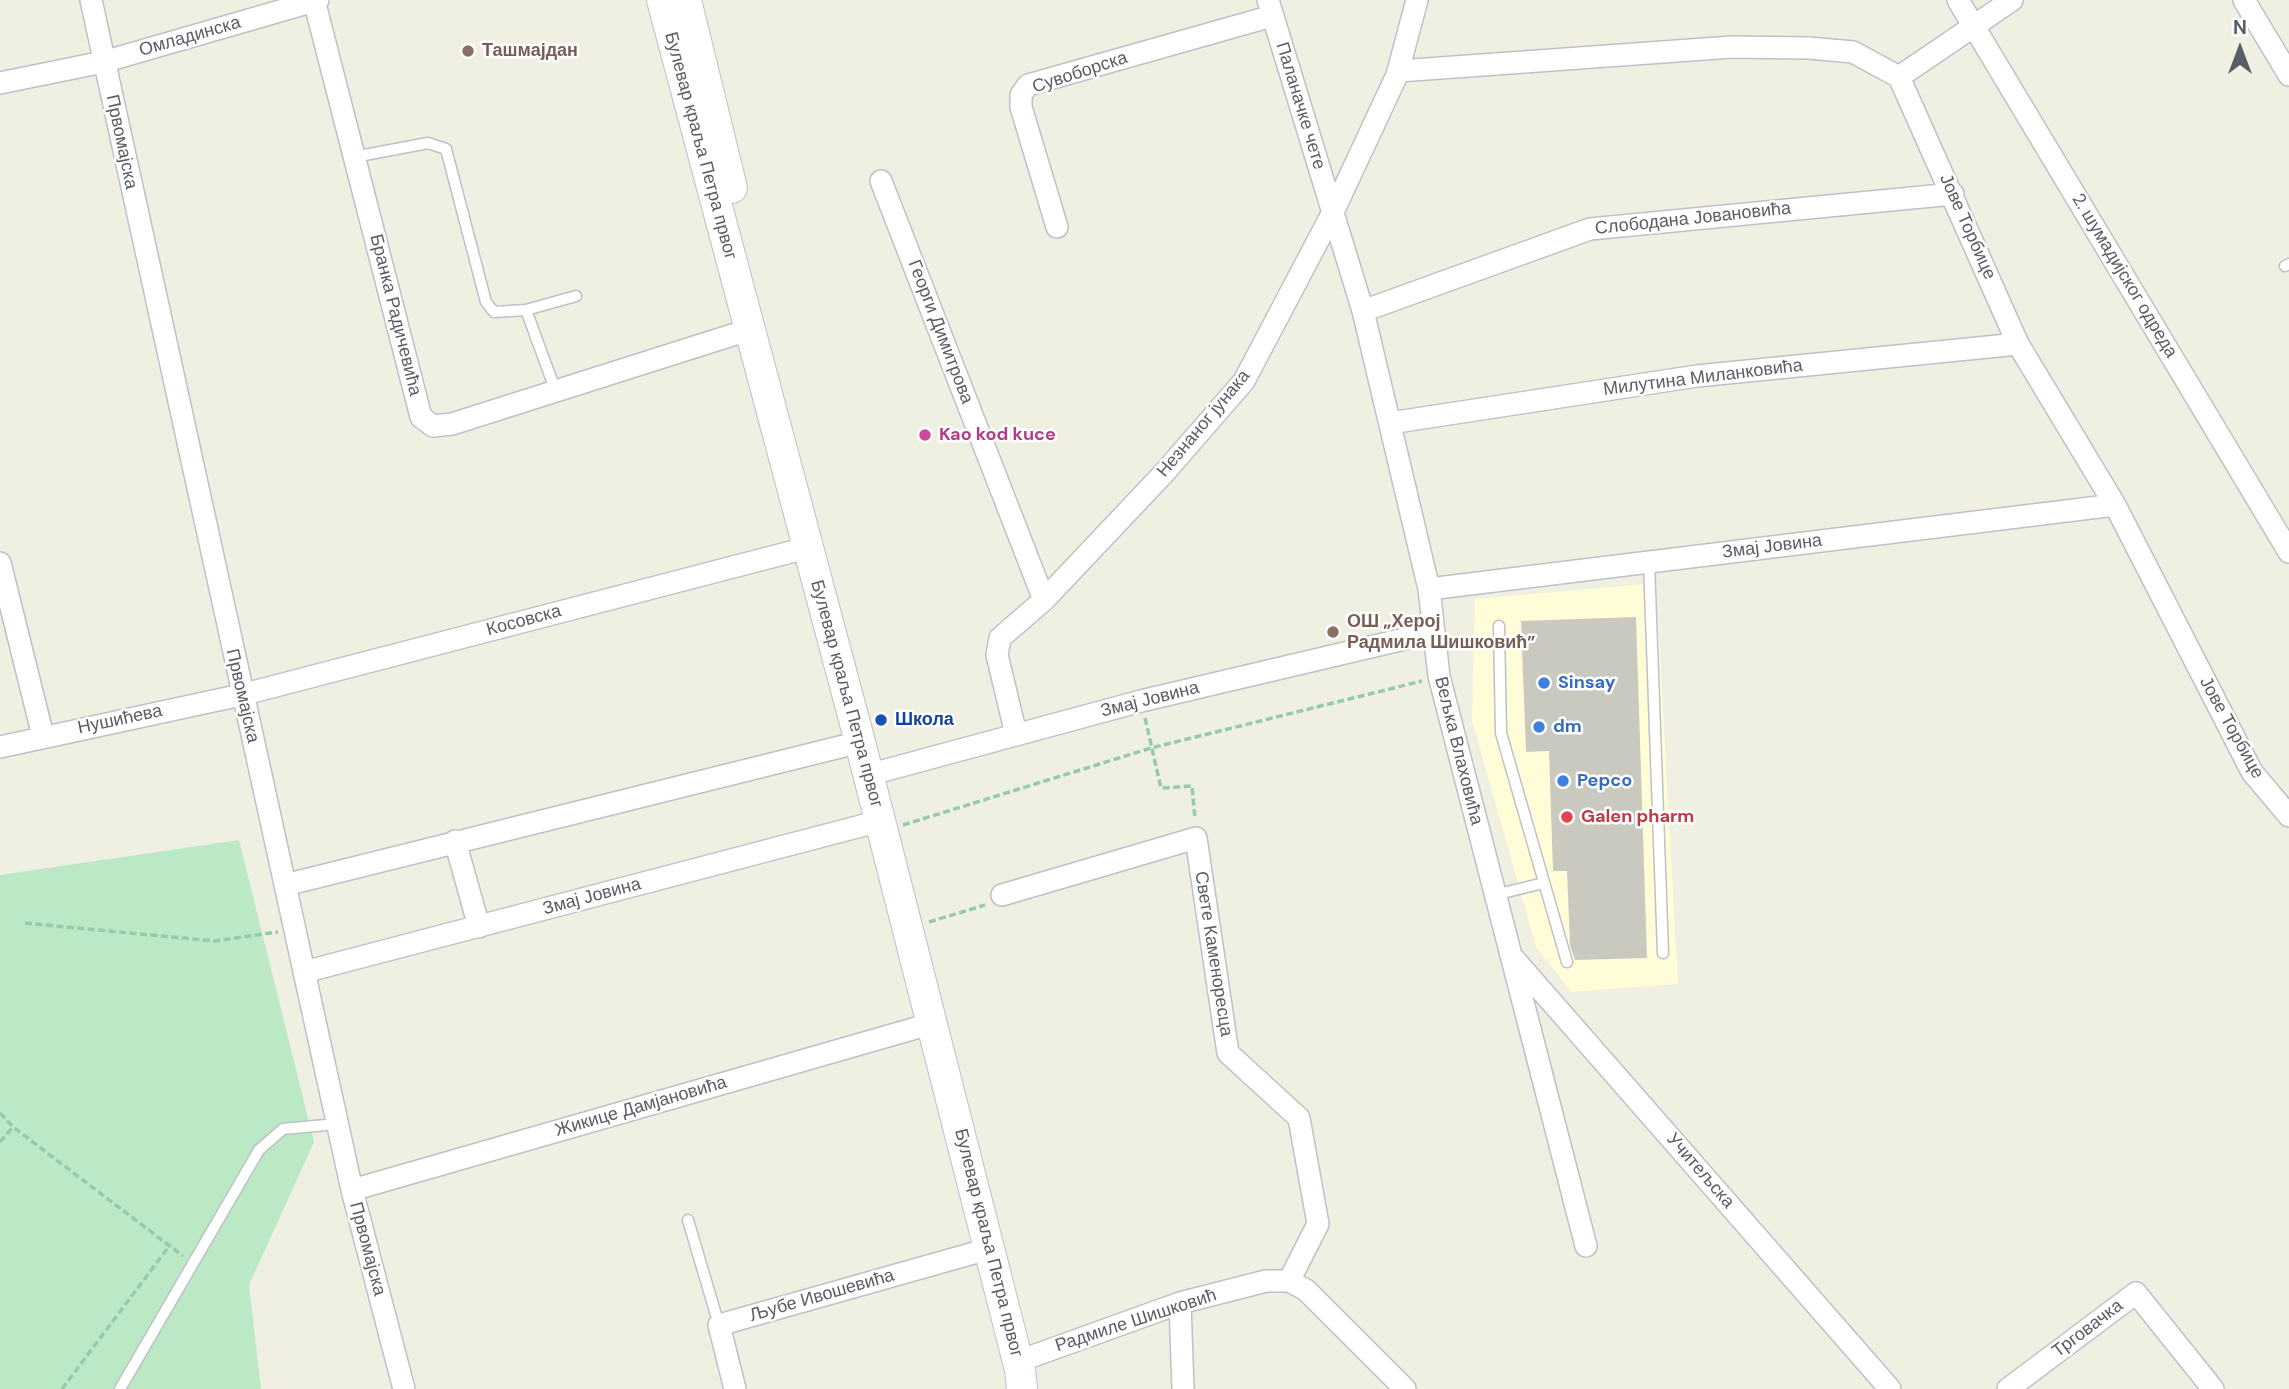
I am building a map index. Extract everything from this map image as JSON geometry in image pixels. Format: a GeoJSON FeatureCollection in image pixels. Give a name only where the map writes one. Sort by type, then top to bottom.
{"type":"FeatureCollection","features":[{"type":"Feature","properties":{"kind":"main road","name":"Булевар краља Петра првог"},"geometry":{"type":"LineString","coordinates":[[662,0],[806,548],[860,742],[876,773]]}},
{"type":"Feature","properties":{"kind":"main road","name":"Булевар краља Петра првог"},"geometry":{"type":"LineString","coordinates":[[686,0],[889,824],[930,1024],[1020,1370],[1022,1389]]}},
{"type":"Feature","properties":{"kind":"main road","name":"Булевар краља Петра првог"},"geometry":{"type":"LineString","coordinates":[[889,824],[922,924],[1003,1229],[1033,1356],[1037,1389]]}},
{"type":"Feature","properties":{"kind":"street","name":"Првомајска"},"geometry":{"type":"LineString","coordinates":[[91,0],[337,1125],[404,1389]]}},
{"type":"Feature","properties":{"kind":"street","name":"Омладинска"},"geometry":{"type":"LineString","coordinates":[[0,83],[103,62],[315,0]]}},
{"type":"Feature","properties":{"kind":"street","name":"Бранка Радичевића"},"geometry":{"type":"LineString","coordinates":[[315,0],[421,417],[433,426],[452,424],[555,389],[748,330]]}},
{"type":"Feature","properties":{"kind":"street","name":"Незнаног јунака"},"geometry":{"type":"LineString","coordinates":[[1016,734],[998,655],[1000,638],[1044,600],[1165,472],[1244,382],[1333,212],[1399,71],[1417,0]]}},
{"type":"Feature","properties":{"kind":"street","name":"2. шумадијског одреда"},"geometry":{"type":"LineString","coordinates":[[1958,0],[2289,552]]}},
{"type":"Feature","properties":{"kind":"street"},"geometry":{"type":"LineString","coordinates":[[1399,71],[1732,47],[1853,52],[1899,77],[2012,0]]}},
{"type":"Feature","properties":{"kind":"street"},"geometry":{"type":"LineString","coordinates":[[2244,0],[2289,75]]}},
{"type":"Feature","properties":{"kind":"street","name":"Паланачке чете"},"geometry":{"type":"LineString","coordinates":[[1270,8],[1333,212]]}},
{"type":"Feature","properties":{"kind":"street","name":"Сувоборска"},"geometry":{"type":"LineString","coordinates":[[1057,227],[1021,107],[1021,95],[1028,85],[1270,8]]}},
{"type":"Feature","properties":{"kind":"street","name":"Јове Торбице"},"geometry":{"type":"LineString","coordinates":[[1899,77],[2018,344],[2115,505],[2252,772],[2289,816]]}},
{"type":"Feature","properties":{"kind":"street","name":"Георги Димитрова"},"geometry":{"type":"LineString","coordinates":[[881,181],[1044,600]]}},
{"type":"Feature","properties":{"kind":"street","name":"Слободана Јовановића"},"geometry":{"type":"LineString","coordinates":[[1363,311],[1590,229],[1953,194]]}},
{"type":"Feature","properties":{"kind":"street","name":"Вељка Влаховића"},"geometry":{"type":"LineString","coordinates":[[1333,212],[1363,311],[1429,589],[1439,676],[1586,1246]]}},
{"type":"Feature","properties":{"kind":"street","name":"Милутина Миланковића"},"geometry":{"type":"LineString","coordinates":[[1390,422],[1697,376],[2018,344]]}},
{"type":"Feature","properties":{"kind":"street","name":"Змај Јовина"},"geometry":{"type":"LineString","coordinates":[[1429,589],[2115,505]]}},
{"type":"Feature","properties":{"kind":"street","name":"Косовска"},"geometry":{"type":"LineString","coordinates":[[241,695],[806,548]]}},
{"type":"Feature","properties":{"kind":"street"},"geometry":{"type":"LineString","coordinates":[[0,563],[8,633],[43,736]]}},
{"type":"Feature","properties":{"kind":"street","name":"Змај Јовина"},"geometry":{"type":"LineString","coordinates":[[876,773],[1141,701],[1434,632]]}},
{"type":"Feature","properties":{"kind":"street","name":"Нушићева"},"geometry":{"type":"LineString","coordinates":[[0,747],[241,695]]}},
{"type":"Feature","properties":{"kind":"street"},"geometry":{"type":"LineString","coordinates":[[285,885],[860,742]]}},
{"type":"Feature","properties":{"kind":"street","name":"Змај Јовина"},"geometry":{"type":"LineString","coordinates":[[304,972],[889,824]]}},
{"type":"Feature","properties":{"kind":"street"},"geometry":{"type":"LineString","coordinates":[[1002,895],[1196,838]]}},
{"type":"Feature","properties":{"kind":"street","name":"Свете Каменоресца"},"geometry":{"type":"LineString","coordinates":[[1196,838],[1228,1053],[1299,1118],[1318,1224],[1289,1281]]}},
{"type":"Feature","properties":{"kind":"street"},"geometry":{"type":"LineString","coordinates":[[455,841],[479,927]]}},
{"type":"Feature","properties":{"kind":"street","name":"Учитељска"},"geometry":{"type":"LineString","coordinates":[[1510,954],[1890,1389]]}},
{"type":"Feature","properties":{"kind":"street","name":"Жикице Дамјановића"},"geometry":{"type":"LineString","coordinates":[[352,1190],[930,1024]]}},
{"type":"Feature","properties":{"kind":"street","name":"Љубе Ивошевића"},"geometry":{"type":"LineString","coordinates":[[719,1325],[988,1249]]}},
{"type":"Feature","properties":{"kind":"street","name":"Радмиле Шишковић"},"geometry":{"type":"LineString","coordinates":[[1033,1356],[1180,1303],[1266,1281],[1289,1281]]}},
{"type":"Feature","properties":{"kind":"street"},"geometry":{"type":"LineString","coordinates":[[1289,1281],[1306,1290],[1404,1389]]}},
{"type":"Feature","properties":{"kind":"street","name":"Трговачка"},"geometry":{"type":"LineString","coordinates":[[2008,1389],[2136,1293],[2213,1389]]}},
{"type":"Feature","properties":{"kind":"street"},"geometry":{"type":"LineString","coordinates":[[1180,1303],[1183,1389]]}},
{"type":"Feature","properties":{"kind":"street"},"geometry":{"type":"LineString","coordinates":[[719,1325],[735,1389]]}},
{"type":"Feature","properties":{"kind":"lane"},"geometry":{"type":"LineString","coordinates":[[354,157],[428,143],[446,149],[486,302],[494,312],[526,310],[576,296]]}},
{"type":"Feature","properties":{"kind":"lane"},"geometry":{"type":"LineString","coordinates":[[526,310],[555,389]]}},
{"type":"Feature","properties":{"kind":"lane"},"geometry":{"type":"LineString","coordinates":[[1650,562],[1663,953]]}},
{"type":"Feature","properties":{"kind":"lane"},"geometry":{"type":"LineString","coordinates":[[1499,626],[1502,733],[1567,962]]}},
{"type":"Feature","properties":{"kind":"lane"},"geometry":{"type":"LineString","coordinates":[[1494,895],[1544,883]]}},
{"type":"Feature","properties":{"kind":"lane"},"geometry":{"type":"LineString","coordinates":[[120,1389],[259,1150],[283,1129],[337,1125]]}},
{"type":"Feature","properties":{"kind":"lane"},"geometry":{"type":"LineString","coordinates":[[688,1220],[719,1325]]}},
{"type":"Feature","properties":{"kind":"path"},"geometry":{"type":"LineString","coordinates":[[889,824],[1152,747],[1439,676]]}},
{"type":"Feature","properties":{"kind":"path"},"geometry":{"type":"LineString","coordinates":[[1141,701],[1161,788],[1192,786],[1196,838]]}},
{"type":"Feature","properties":{"kind":"path"},"geometry":{"type":"LineString","coordinates":[[922,924],[982,907],[1002,895]]}},
{"type":"Feature","properties":{"kind":"path"},"geometry":{"type":"LineString","coordinates":[[25,923],[214,941],[294,930]]}},
{"type":"Feature","properties":{"kind":"path"},"geometry":{"type":"LineString","coordinates":[[0,1113],[13,1127],[193,1264]]}},
{"type":"Feature","properties":{"kind":"path"},"geometry":{"type":"LineString","coordinates":[[0,1142],[13,1127]]}},
{"type":"Feature","properties":{"kind":"path"},"geometry":{"type":"LineString","coordinates":[[62,1389],[170,1245]]}},
{"type":"Feature","properties":{"kind":"shaded area"},"geometry":{"type":"Polygon","coordinates":[[[1656,583],[1678,984],[1571,992],[1536,947],[1472,720],[1475,599],[1656,583]]]}},
{"type":"Feature","properties":{"kind":"green space"},"geometry":{"type":"Polygon","coordinates":[[[239,840],[314,1142],[249,1285],[261,1389],[0,1389],[0,875],[239,840]]]}},
{"type":"Feature","properties":{"kind":"building"},"geometry":{"type":"Polygon","coordinates":[[[1636,617],[1647,958],[1575,960],[1570,945],[1567,871],[1553,871],[1549,751],[1526,752],[1521,621],[1636,617]]]}},
{"type":"Feature","properties":{"kind":"place","name":"Ташмајдан"},"geometry":{"type":"Point","coordinates":[468,51]}},
{"type":"Feature","properties":{"kind":"place","name":"Kao kod kuce"},"geometry":{"type":"Point","coordinates":[925,435]}},
{"type":"Feature","properties":{"kind":"place","name":"ОШ „Херој Радмила Шишковић”"},"geometry":{"type":"Point","coordinates":[1333,632]}},
{"type":"Feature","properties":{"kind":"place","name":"Sinsay"},"geometry":{"type":"Point","coordinates":[1544,683]}},
{"type":"Feature","properties":{"kind":"place","name":"Школа"},"geometry":{"type":"Point","coordinates":[881,720]}},
{"type":"Feature","properties":{"kind":"place","name":"dm"},"geometry":{"type":"Point","coordinates":[1539,727]}},
{"type":"Feature","properties":{"kind":"place","name":"Pepco"},"geometry":{"type":"Point","coordinates":[1563,781]}},
{"type":"Feature","properties":{"kind":"place","name":"Galen pharm"},"geometry":{"type":"Point","coordinates":[1567,817]}}]}
